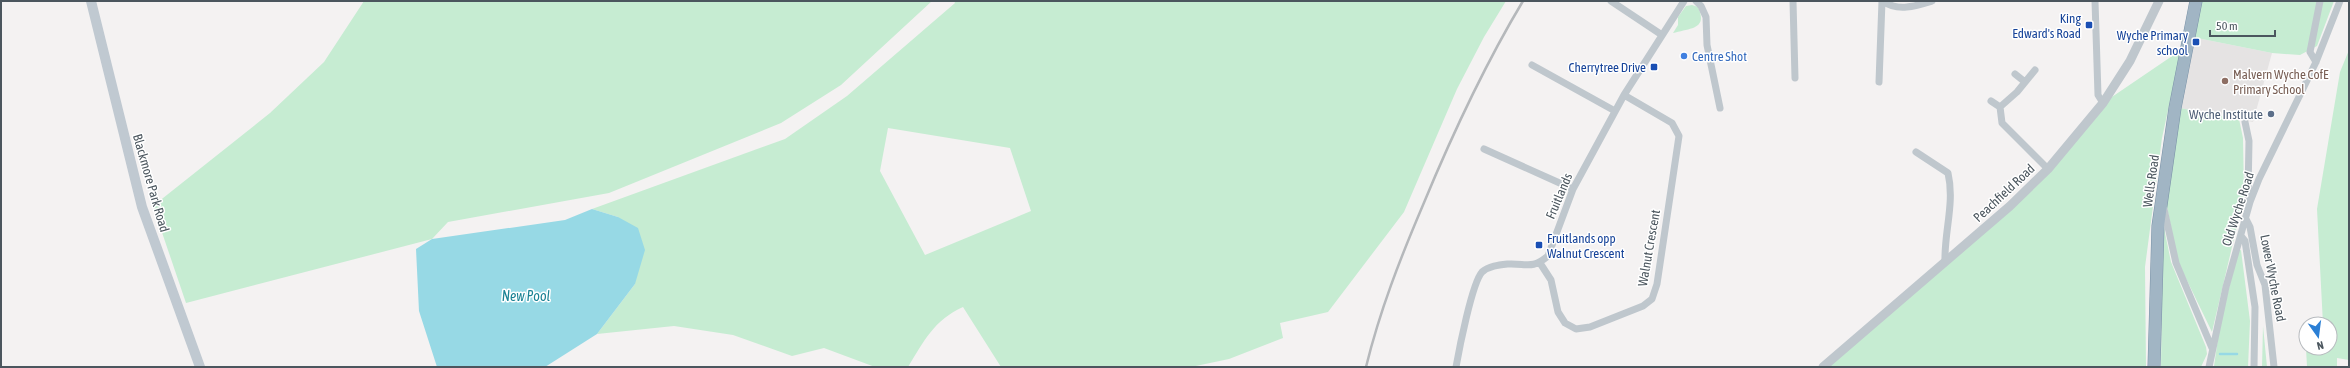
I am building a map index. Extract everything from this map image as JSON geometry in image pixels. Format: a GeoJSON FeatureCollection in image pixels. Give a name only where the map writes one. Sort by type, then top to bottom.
{"type":"FeatureCollection","features":[{"type":"Feature","properties":{"kind":"highway","name":"Wells Road"},"geometry":{"type":"LineString","coordinates":[[2154,367],[2155,286],[2162,199],[2175,108],[2196,1]]}},
{"type":"Feature","properties":{"kind":"main road","name":"Blackmore Park Road"},"geometry":{"type":"LineString","coordinates":[[91,1],[142,207],[200,367]]}},
{"type":"Feature","properties":{"kind":"street"},"geometry":{"type":"LineString","coordinates":[[1612,1],[1662,35]]}},
{"type":"Feature","properties":{"kind":"street","name":"Fruitlands"},"geometry":{"type":"LineString","coordinates":[[1540,263],[1548,256],[1573,189],[1624,94],[1684,1]]}},
{"type":"Feature","properties":{"kind":"street"},"geometry":{"type":"LineString","coordinates":[[1696,1],[1701,6],[1706,17],[1708,45],[1720,108]]}},
{"type":"Feature","properties":{"kind":"street"},"geometry":{"type":"LineString","coordinates":[[1793,1],[1795,78]]}},
{"type":"Feature","properties":{"kind":"street"},"geometry":{"type":"LineString","coordinates":[[1883,1],[1889,6],[1901,7],[1916,6],[1932,1]]}},
{"type":"Feature","properties":{"kind":"street"},"geometry":{"type":"LineString","coordinates":[[1879,82],[1883,1]]}},
{"type":"Feature","properties":{"kind":"street"},"geometry":{"type":"LineString","coordinates":[[2095,1],[2098,95],[2103,103]]}},
{"type":"Feature","properties":{"kind":"street","name":"Peachfield Road"},"geometry":{"type":"LineString","coordinates":[[1823,367],[2010,206],[2048,169],[2103,103],[2130,61],[2159,1]]}},
{"type":"Feature","properties":{"kind":"street"},"geometry":{"type":"LineString","coordinates":[[2316,62],[2310,52],[2320,1]]}},
{"type":"Feature","properties":{"kind":"street","name":"Old Wyche Road"},"geometry":{"type":"LineString","coordinates":[[2209,367],[2226,287],[2250,202],[2259,178],[2316,62],[2340,1]]}},
{"type":"Feature","properties":{"kind":"street"},"geometry":{"type":"LineString","coordinates":[[1532,65],[1615,111]]}},
{"type":"Feature","properties":{"kind":"street"},"geometry":{"type":"LineString","coordinates":[[2000,107],[2035,70]]}},
{"type":"Feature","properties":{"kind":"street"},"geometry":{"type":"LineString","coordinates":[[2015,74],[2025,82]]}},
{"type":"Feature","properties":{"kind":"street","name":"Walnut Crescent"},"geometry":{"type":"LineString","coordinates":[[1540,263],[1551,280],[1558,312],[1565,323],[1576,329],[1590,327],[1643,306],[1652,299],[1657,284],[1679,136],[1672,123],[1624,94]]}},
{"type":"Feature","properties":{"kind":"street"},"geometry":{"type":"LineString","coordinates":[[1991,101],[2000,107],[2002,123],[2048,169]]}},
{"type":"Feature","properties":{"kind":"street"},"geometry":{"type":"LineString","coordinates":[[2245,122],[2249,141],[2248,194],[2250,202]]}},
{"type":"Feature","properties":{"kind":"street"},"geometry":{"type":"LineString","coordinates":[[1484,149],[1573,189]]}},
{"type":"Feature","properties":{"kind":"street"},"geometry":{"type":"LineString","coordinates":[[1916,152],[1948,172],[1950,216],[1945,241],[1945,262]]}},
{"type":"Feature","properties":{"kind":"street"},"geometry":{"type":"LineString","coordinates":[[2162,199],[2176,263],[2213,348]]}},
{"type":"Feature","properties":{"kind":"street","name":"Lower Wyche Road"},"geometry":{"type":"LineString","coordinates":[[2246,219],[2250,227],[2257,265],[2265,285],[2274,367]]}},
{"type":"Feature","properties":{"kind":"street","name":"Lower Wyche Road"},"geometry":{"type":"LineString","coordinates":[[2241,236],[2245,241],[2255,307],[2254,367]]}},
{"type":"Feature","properties":{"kind":"street"},"geometry":{"type":"LineString","coordinates":[[1456,367],[1475,287],[1482,273],[1490,267],[1509,264],[1530,266],[1540,263]]}},
{"type":"Feature","properties":{"kind":"shaded area","name":"Malvern Wyche CofE Primary School"},"geometry":{"type":"Polygon","coordinates":[[[2192,37],[2272,53],[2253,122],[2180,108],[2192,37]]]}},
{"type":"Feature","properties":{"kind":"green space"},"geometry":{"type":"Polygon","coordinates":[[[364,1],[932,1],[841,85],[781,123],[609,193],[448,222],[432,239],[186,303],[153,206],[270,113],[324,62],[364,1]]]}},
{"type":"Feature","properties":{"kind":"green space"},"geometry":{"type":"Polygon","coordinates":[[[954,1],[1506,1],[1484,37],[1457,89],[1404,212],[1328,312],[1280,323],[1283,338],[1229,359],[1191,367],[1001,367],[963,307],[944,318],[937,325],[925,340],[908,367],[875,367],[824,348],[792,356],[733,335],[674,326],[597,334],[635,284],[618,217],[592,209],[785,139],[847,96],[955,3],[954,1]],[[888,128],[880,171],[925,255],[1031,211],[1010,148],[888,128]]]}},
{"type":"Feature","properties":{"kind":"green space"},"geometry":{"type":"Polygon","coordinates":[[[2202,1],[2334,1],[2317,46],[2300,55],[2272,53],[2192,37],[2202,1]]]}},
{"type":"Feature","properties":{"kind":"green space"},"geometry":{"type":"Polygon","coordinates":[[[1692,5],[1698,7],[1701,14],[1699,24],[1673,33],[1678,25],[1678,17],[1686,6],[1692,5]]]}},
{"type":"Feature","properties":{"kind":"green space"},"geometry":{"type":"Polygon","coordinates":[[[2181,50],[2162,138],[2145,267],[2146,367],[1823,367],[2010,206],[2103,103],[2181,50]]]}},
{"type":"Feature","properties":{"kind":"green space"},"geometry":{"type":"Polygon","coordinates":[[[2349,50],[2349,360],[2337,358],[2337,367],[2307,367],[2306,356],[2338,356],[2338,316],[2323,316],[2317,209],[2340,72],[2349,50]]]}},
{"type":"Feature","properties":{"kind":"green space"},"geometry":{"type":"Polygon","coordinates":[[[2180,108],[2239,119],[2243,138],[2244,196],[2212,332],[2178,262],[2166,202],[2180,108]]]}},
{"type":"Feature","properties":{"kind":"green space"},"geometry":{"type":"Polygon","coordinates":[[[2163,223],[2171,262],[2206,347],[2207,354],[2201,367],[2161,367],[2163,223]]]}},
{"type":"Feature","properties":{"kind":"green space"},"geometry":{"type":"Polygon","coordinates":[[[2241,250],[2250,321],[2248,367],[2215,367],[2220,325],[2238,251],[2241,250]]]}},
{"type":"Feature","properties":{"kind":"green space"},"geometry":{"type":"Polygon","coordinates":[[[2263,326],[2267,367],[2262,367],[2263,326]]]}},
{"type":"Feature","properties":{"kind":"water","name":"New Pool"},"geometry":{"type":"Polygon","coordinates":[[[592,209],[618,217],[638,228],[645,250],[635,284],[597,334],[545,367],[437,367],[419,311],[416,249],[432,239],[565,220],[592,209]]]}},
{"type":"Feature","properties":{"kind":"waterway"},"geometry":{"type":"LineString","coordinates":[[2220,354],[2237,354]]}},
{"type":"Feature","properties":{"kind":"railway"},"geometry":{"type":"LineString","coordinates":[[1366,367],[1391,285],[1434,179],[1482,76],[1523,1]]}},
{"type":"Feature","properties":{"kind":"place","name":"King Edward's Road"},"geometry":{"type":"Point","coordinates":[2089,25]}},
{"type":"Feature","properties":{"kind":"place","name":"Wyche Primary school"},"geometry":{"type":"Point","coordinates":[2196,42]}},
{"type":"Feature","properties":{"kind":"place","name":"Centre Shot"},"geometry":{"type":"Point","coordinates":[1684,56]}},
{"type":"Feature","properties":{"kind":"place","name":"Cherrytree Drive"},"geometry":{"type":"Point","coordinates":[1654,67]}},
{"type":"Feature","properties":{"kind":"place","name":"Malvern Wyche CofE Primary School"},"geometry":{"type":"Point","coordinates":[2225,81]}},
{"type":"Feature","properties":{"kind":"place","name":"Wyche Institute"},"geometry":{"type":"Point","coordinates":[2271,114]}},
{"type":"Feature","properties":{"kind":"place","name":"Fruitlands opp Walnut Crescent"},"geometry":{"type":"Point","coordinates":[1539,245]}}]}
